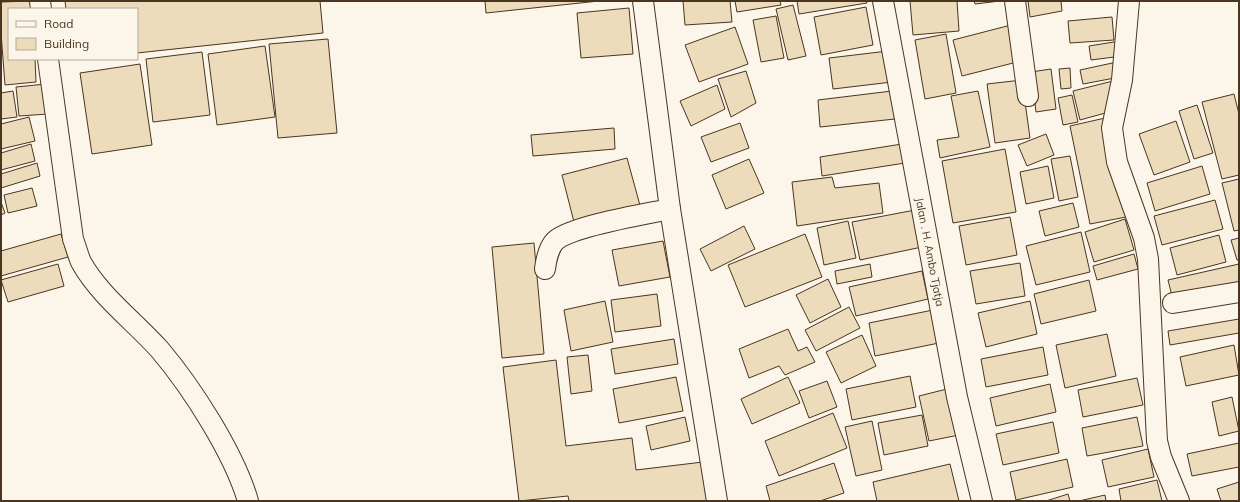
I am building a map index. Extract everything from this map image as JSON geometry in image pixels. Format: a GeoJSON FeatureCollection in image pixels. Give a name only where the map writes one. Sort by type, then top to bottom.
{"type":"FeatureCollection","features":[{"type":"Feature","properties":{"kind":"street"},"geometry":{"type":"LineString","coordinates":[[643,1],[670,209],[717,501]]}},
{"type":"Feature","properties":{"kind":"street","name":"Jalan . H. Ambo Tjatja"},"geometry":{"type":"LineString","coordinates":[[883,1],[957,396],[982,501]]}},
{"type":"Feature","properties":{"kind":"street"},"geometry":{"type":"LineString","coordinates":[[1015,1],[1028,96]]}},
{"type":"Feature","properties":{"kind":"street"},"geometry":{"type":"LineString","coordinates":[[1129,1],[1122,80],[1112,128],[1114,147],[1144,238],[1148,258],[1157,441],[1161,458],[1179,501]]}},
{"type":"Feature","properties":{"kind":"street"},"geometry":{"type":"LineString","coordinates":[[48,60],[73,239],[81,261],[92,279],[160,350],[187,384],[234,465],[248,501]]}},
{"type":"Feature","properties":{"kind":"street"},"geometry":{"type":"LineString","coordinates":[[545,269],[554,242],[563,236],[593,225],[670,209]]}},
{"type":"Feature","properties":{"kind":"street"},"geometry":{"type":"LineString","coordinates":[[1173,303],[1239,292]]}},
{"type":"Feature","properties":{"kind":"building"},"geometry":{"type":"Polygon","coordinates":[[[31,1],[31,8],[8,8],[8,60],[35,60],[36,82],[5,85],[1,33],[1,2],[31,1]]]}},
{"type":"Feature","properties":{"kind":"building"},"geometry":{"type":"Polygon","coordinates":[[[65,1],[320,1],[323,33],[138,53],[138,8],[66,8],[65,1]]]}},
{"type":"Feature","properties":{"kind":"building"},"geometry":{"type":"Polygon","coordinates":[[[485,1],[599,1],[486,13],[485,1]]]}},
{"type":"Feature","properties":{"kind":"building"},"geometry":{"type":"Polygon","coordinates":[[[683,1],[730,1],[732,22],[685,25],[683,1]]]}},
{"type":"Feature","properties":{"kind":"building"},"geometry":{"type":"Polygon","coordinates":[[[735,1],[780,1],[781,5],[737,12],[735,1]]]}},
{"type":"Feature","properties":{"kind":"building"},"geometry":{"type":"Polygon","coordinates":[[[797,1],[866,1],[867,3],[799,14],[797,1]]]}},
{"type":"Feature","properties":{"kind":"building"},"geometry":{"type":"Polygon","coordinates":[[[910,1],[957,1],[959,31],[913,35],[910,1]]]}},
{"type":"Feature","properties":{"kind":"building"},"geometry":{"type":"Polygon","coordinates":[[[974,1],[1000,1],[975,4],[974,1]]]}},
{"type":"Feature","properties":{"kind":"building"},"geometry":{"type":"Polygon","coordinates":[[[1028,1],[1061,1],[1062,11],[1030,17],[1028,1]]]}},
{"type":"Feature","properties":{"kind":"building"},"geometry":{"type":"Polygon","coordinates":[[[793,5],[806,56],[788,60],[776,9],[793,5]]]}},
{"type":"Feature","properties":{"kind":"building"},"geometry":{"type":"Polygon","coordinates":[[[866,7],[873,45],[821,55],[814,17],[866,7]]]}},
{"type":"Feature","properties":{"kind":"building"},"geometry":{"type":"Polygon","coordinates":[[[629,8],[633,54],[581,58],[577,13],[629,8]]]}},
{"type":"Feature","properties":{"kind":"building"},"geometry":{"type":"Polygon","coordinates":[[[776,16],[784,58],[761,62],[753,20],[776,16]]]}},
{"type":"Feature","properties":{"kind":"building"},"geometry":{"type":"Polygon","coordinates":[[[1112,17],[1114,40],[1070,43],[1068,21],[1112,17]]]}},
{"type":"Feature","properties":{"kind":"building"},"geometry":{"type":"Polygon","coordinates":[[[1011,25],[1021,61],[962,76],[953,40],[1011,25]]]}},
{"type":"Feature","properties":{"kind":"building"},"geometry":{"type":"Polygon","coordinates":[[[735,27],[748,64],[699,82],[685,45],[735,27]]]}},
{"type":"Feature","properties":{"kind":"building"},"geometry":{"type":"Polygon","coordinates":[[[946,34],[956,93],[925,99],[915,40],[946,34]]]}},
{"type":"Feature","properties":{"kind":"building"},"geometry":{"type":"Polygon","coordinates":[[[328,39],[337,133],[278,138],[269,44],[328,39]]]}},
{"type":"Feature","properties":{"kind":"building"},"geometry":{"type":"Polygon","coordinates":[[[1120,41],[1122,56],[1091,60],[1089,46],[1120,41]]]}},
{"type":"Feature","properties":{"kind":"building"},"geometry":{"type":"Polygon","coordinates":[[[265,46],[275,117],[217,125],[208,54],[265,46]]]}},
{"type":"Feature","properties":{"kind":"building"},"geometry":{"type":"Polygon","coordinates":[[[888,51],[892,82],[833,89],[829,58],[888,51]]]}},
{"type":"Feature","properties":{"kind":"building"},"geometry":{"type":"Polygon","coordinates":[[[202,52],[210,115],[153,122],[146,59],[202,52]]]}},
{"type":"Feature","properties":{"kind":"building"},"geometry":{"type":"Polygon","coordinates":[[[1117,62],[1120,77],[1083,84],[1080,70],[1117,62]]]}},
{"type":"Feature","properties":{"kind":"building"},"geometry":{"type":"Polygon","coordinates":[[[140,64],[152,145],[92,154],[80,73],[140,64]]]}},
{"type":"Feature","properties":{"kind":"building"},"geometry":{"type":"Polygon","coordinates":[[[1070,68],[1071,88],[1061,89],[1059,69],[1070,68]]]}},
{"type":"Feature","properties":{"kind":"building"},"geometry":{"type":"Polygon","coordinates":[[[1051,69],[1056,109],[1036,112],[1031,72],[1051,69]]]}},
{"type":"Feature","properties":{"kind":"building"},"geometry":{"type":"Polygon","coordinates":[[[746,71],[756,103],[731,117],[718,79],[746,71]]]}},
{"type":"Feature","properties":{"kind":"building"},"geometry":{"type":"Polygon","coordinates":[[[1121,79],[1109,112],[1080,120],[1073,91],[1121,79]]]}},
{"type":"Feature","properties":{"kind":"building"},"geometry":{"type":"Polygon","coordinates":[[[1022,80],[1030,138],[995,143],[987,84],[1022,80]]]}},
{"type":"Feature","properties":{"kind":"building"},"geometry":{"type":"Polygon","coordinates":[[[46,84],[48,114],[19,116],[16,87],[46,84]]]}},
{"type":"Feature","properties":{"kind":"building"},"geometry":{"type":"Polygon","coordinates":[[[717,85],[725,109],[691,126],[680,101],[717,85]]]}},
{"type":"Feature","properties":{"kind":"building"},"geometry":{"type":"Polygon","coordinates":[[[13,91],[17,117],[1,119],[1,93],[13,91]]]}},
{"type":"Feature","properties":{"kind":"building"},"geometry":{"type":"Polygon","coordinates":[[[892,91],[895,119],[820,127],[818,100],[892,91]]]}},
{"type":"Feature","properties":{"kind":"building"},"geometry":{"type":"Polygon","coordinates":[[[978,91],[990,147],[940,158],[937,140],[959,137],[951,96],[978,91]]]}},
{"type":"Feature","properties":{"kind":"building"},"geometry":{"type":"Polygon","coordinates":[[[1234,94],[1239,114],[1239,175],[1222,179],[1202,102],[1234,94]]]}},
{"type":"Feature","properties":{"kind":"building"},"geometry":{"type":"Polygon","coordinates":[[[1072,95],[1078,122],[1063,125],[1058,98],[1072,95]]]}},
{"type":"Feature","properties":{"kind":"building"},"geometry":{"type":"Polygon","coordinates":[[[1197,105],[1213,153],[1194,159],[1179,111],[1197,105]]]}},
{"type":"Feature","properties":{"kind":"building"},"geometry":{"type":"Polygon","coordinates":[[[29,117],[35,141],[1,149],[1,124],[29,117]]]}},
{"type":"Feature","properties":{"kind":"building"},"geometry":{"type":"Polygon","coordinates":[[[1105,118],[1126,217],[1090,224],[1070,126],[1105,118]]]}},
{"type":"Feature","properties":{"kind":"building"},"geometry":{"type":"Polygon","coordinates":[[[1176,121],[1190,162],[1154,175],[1139,134],[1176,121]]]}},
{"type":"Feature","properties":{"kind":"building"},"geometry":{"type":"Polygon","coordinates":[[[740,123],[749,148],[711,162],[701,137],[740,123]]]}},
{"type":"Feature","properties":{"kind":"building"},"geometry":{"type":"Polygon","coordinates":[[[614,128],[615,149],[533,156],[531,135],[614,128]]]}},
{"type":"Feature","properties":{"kind":"building"},"geometry":{"type":"Polygon","coordinates":[[[1046,134],[1054,155],[1027,166],[1018,145],[1046,134]]]}},
{"type":"Feature","properties":{"kind":"building"},"geometry":{"type":"Polygon","coordinates":[[[31,144],[35,161],[1,170],[1,153],[31,144]]]}},
{"type":"Feature","properties":{"kind":"building"},"geometry":{"type":"Polygon","coordinates":[[[902,144],[905,163],[822,176],[820,157],[902,144]]]}},
{"type":"Feature","properties":{"kind":"building"},"geometry":{"type":"Polygon","coordinates":[[[1005,149],[1016,212],[953,223],[942,161],[1005,149]]]}},
{"type":"Feature","properties":{"kind":"building"},"geometry":{"type":"Polygon","coordinates":[[[1070,156],[1078,197],[1059,201],[1051,159],[1070,156]]]}},
{"type":"Feature","properties":{"kind":"building"},"geometry":{"type":"Polygon","coordinates":[[[627,158],[641,209],[575,226],[562,175],[627,158]]]}},
{"type":"Feature","properties":{"kind":"building"},"geometry":{"type":"Polygon","coordinates":[[[749,159],[764,193],[726,209],[712,175],[749,159]]]}},
{"type":"Feature","properties":{"kind":"building"},"geometry":{"type":"Polygon","coordinates":[[[37,163],[40,176],[1,188],[1,174],[37,163]]]}},
{"type":"Feature","properties":{"kind":"building"},"geometry":{"type":"Polygon","coordinates":[[[1048,166],[1054,198],[1026,204],[1020,172],[1048,166]]]}},
{"type":"Feature","properties":{"kind":"building"},"geometry":{"type":"Polygon","coordinates":[[[1202,166],[1210,194],[1155,211],[1147,183],[1202,166]]]}},
{"type":"Feature","properties":{"kind":"building"},"geometry":{"type":"Polygon","coordinates":[[[832,177],[835,188],[879,183],[883,213],[797,226],[792,182],[832,177]]]}},
{"type":"Feature","properties":{"kind":"building"},"geometry":{"type":"Polygon","coordinates":[[[1239,179],[1239,230],[1234,231],[1222,183],[1239,179]]]}},
{"type":"Feature","properties":{"kind":"building"},"geometry":{"type":"Polygon","coordinates":[[[32,188],[37,206],[8,213],[4,195],[32,188]]]}},
{"type":"Feature","properties":{"kind":"building"},"geometry":{"type":"Polygon","coordinates":[[[1215,200],[1223,229],[1162,245],[1154,216],[1215,200]]]}},
{"type":"Feature","properties":{"kind":"building"},"geometry":{"type":"Polygon","coordinates":[[[1,202],[5,213],[1,215],[1,202]]]}},
{"type":"Feature","properties":{"kind":"building"},"geometry":{"type":"Polygon","coordinates":[[[1073,203],[1079,227],[1045,236],[1039,211],[1073,203]]]}},
{"type":"Feature","properties":{"kind":"building"},"geometry":{"type":"Polygon","coordinates":[[[915,210],[922,247],[860,260],[852,222],[915,210]]]}},
{"type":"Feature","properties":{"kind":"building"},"geometry":{"type":"Polygon","coordinates":[[[1010,217],[1017,255],[966,265],[959,226],[1010,217]]]}},
{"type":"Feature","properties":{"kind":"building"},"geometry":{"type":"Polygon","coordinates":[[[1125,219],[1134,250],[1094,262],[1085,232],[1125,219]]]}},
{"type":"Feature","properties":{"kind":"building"},"geometry":{"type":"Polygon","coordinates":[[[848,221],[856,258],[824,265],[817,228],[848,221]]]}},
{"type":"Feature","properties":{"kind":"building"},"geometry":{"type":"Polygon","coordinates":[[[744,226],[755,249],[711,271],[700,249],[744,226]]]}},
{"type":"Feature","properties":{"kind":"building"},"geometry":{"type":"Polygon","coordinates":[[[1081,232],[1090,272],[1036,285],[1026,246],[1081,232]]]}},
{"type":"Feature","properties":{"kind":"building"},"geometry":{"type":"Polygon","coordinates":[[[61,234],[68,257],[1,276],[1,251],[61,234]]]}},
{"type":"Feature","properties":{"kind":"building"},"geometry":{"type":"Polygon","coordinates":[[[805,234],[822,277],[745,307],[728,265],[805,234]]]}},
{"type":"Feature","properties":{"kind":"building"},"geometry":{"type":"Polygon","coordinates":[[[1219,235],[1226,262],[1177,275],[1170,248],[1219,235]]]}},
{"type":"Feature","properties":{"kind":"building"},"geometry":{"type":"Polygon","coordinates":[[[1239,238],[1239,260],[1237,260],[1231,240],[1239,238]]]}},
{"type":"Feature","properties":{"kind":"building"},"geometry":{"type":"Polygon","coordinates":[[[663,241],[670,277],[619,286],[612,250],[663,241]]]}},
{"type":"Feature","properties":{"kind":"building"},"geometry":{"type":"Polygon","coordinates":[[[534,243],[544,354],[502,358],[492,247],[534,243]]]}},
{"type":"Feature","properties":{"kind":"building"},"geometry":{"type":"Polygon","coordinates":[[[1134,254],[1138,269],[1097,280],[1093,266],[1134,254]]]}},
{"type":"Feature","properties":{"kind":"building"},"geometry":{"type":"Polygon","coordinates":[[[1020,263],[1025,296],[976,304],[970,271],[1020,263]]]}},
{"type":"Feature","properties":{"kind":"building"},"geometry":{"type":"Polygon","coordinates":[[[58,264],[64,286],[8,302],[1,280],[58,264]]]}},
{"type":"Feature","properties":{"kind":"building"},"geometry":{"type":"Polygon","coordinates":[[[870,264],[872,277],[837,284],[835,271],[870,264]]]}},
{"type":"Feature","properties":{"kind":"building"},"geometry":{"type":"Polygon","coordinates":[[[1239,264],[1239,285],[1173,300],[1168,280],[1239,264]]]}},
{"type":"Feature","properties":{"kind":"building"},"geometry":{"type":"Polygon","coordinates":[[[922,271],[928,299],[856,316],[849,287],[922,271]]]}},
{"type":"Feature","properties":{"kind":"building"},"geometry":{"type":"Polygon","coordinates":[[[828,279],[841,307],[810,323],[796,295],[828,279]]]}},
{"type":"Feature","properties":{"kind":"building"},"geometry":{"type":"Polygon","coordinates":[[[1089,280],[1096,311],[1041,324],[1034,294],[1089,280]]]}},
{"type":"Feature","properties":{"kind":"building"},"geometry":{"type":"Polygon","coordinates":[[[657,294],[661,326],[615,332],[611,300],[657,294]]]}},
{"type":"Feature","properties":{"kind":"building"},"geometry":{"type":"Polygon","coordinates":[[[605,301],[613,342],[571,351],[564,310],[605,301]]]}},
{"type":"Feature","properties":{"kind":"building"},"geometry":{"type":"Polygon","coordinates":[[[1030,301],[1037,334],[986,347],[978,313],[1030,301]]]}},
{"type":"Feature","properties":{"kind":"building"},"geometry":{"type":"Polygon","coordinates":[[[849,307],[860,328],[816,351],[805,330],[849,307]]]}},
{"type":"Feature","properties":{"kind":"building"},"geometry":{"type":"Polygon","coordinates":[[[933,310],[939,343],[875,356],[869,323],[933,310]]]}},
{"type":"Feature","properties":{"kind":"building"},"geometry":{"type":"Polygon","coordinates":[[[1239,319],[1239,333],[1170,345],[1168,331],[1239,319]]]}},
{"type":"Feature","properties":{"kind":"building"},"geometry":{"type":"Polygon","coordinates":[[[788,329],[798,351],[807,347],[815,362],[785,375],[779,366],[749,378],[739,349],[788,329]]]}},
{"type":"Feature","properties":{"kind":"building"},"geometry":{"type":"Polygon","coordinates":[[[1107,334],[1116,376],[1065,388],[1056,345],[1107,334]]]}},
{"type":"Feature","properties":{"kind":"building"},"geometry":{"type":"Polygon","coordinates":[[[862,335],[876,366],[841,383],[826,352],[862,335]]]}},
{"type":"Feature","properties":{"kind":"building"},"geometry":{"type":"Polygon","coordinates":[[[674,339],[678,364],[615,374],[611,349],[674,339]]]}},
{"type":"Feature","properties":{"kind":"building"},"geometry":{"type":"Polygon","coordinates":[[[1234,345],[1239,375],[1186,386],[1180,357],[1234,345]]]}},
{"type":"Feature","properties":{"kind":"building"},"geometry":{"type":"Polygon","coordinates":[[[1043,347],[1048,375],[986,387],[981,359],[1043,347]]]}},
{"type":"Feature","properties":{"kind":"building"},"geometry":{"type":"Polygon","coordinates":[[[588,355],[592,391],[571,394],[567,357],[588,355]]]}},
{"type":"Feature","properties":{"kind":"building"},"geometry":{"type":"Polygon","coordinates":[[[556,360],[566,446],[632,438],[636,470],[703,462],[707,501],[569,501],[568,496],[519,501],[503,367],[556,360]]]}},
{"type":"Feature","properties":{"kind":"building"},"geometry":{"type":"Polygon","coordinates":[[[910,376],[916,407],[852,420],[846,389],[910,376]]]}},
{"type":"Feature","properties":{"kind":"building"},"geometry":{"type":"Polygon","coordinates":[[[676,377],[683,411],[619,423],[613,389],[676,377]]]}},
{"type":"Feature","properties":{"kind":"building"},"geometry":{"type":"Polygon","coordinates":[[[788,377],[800,403],[752,424],[741,399],[788,377]]]}},
{"type":"Feature","properties":{"kind":"building"},"geometry":{"type":"Polygon","coordinates":[[[1137,378],[1143,405],[1083,417],[1078,390],[1137,378]]]}},
{"type":"Feature","properties":{"kind":"building"},"geometry":{"type":"Polygon","coordinates":[[[827,381],[837,407],[809,418],[799,391],[827,381]]]}},
{"type":"Feature","properties":{"kind":"building"},"geometry":{"type":"Polygon","coordinates":[[[1050,384],[1056,412],[996,426],[990,398],[1050,384]]]}},
{"type":"Feature","properties":{"kind":"building"},"geometry":{"type":"Polygon","coordinates":[[[955,387],[964,434],[929,441],[919,396],[955,387]]]}},
{"type":"Feature","properties":{"kind":"building"},"geometry":{"type":"Polygon","coordinates":[[[1232,397],[1239,431],[1219,436],[1212,402],[1232,397]]]}},
{"type":"Feature","properties":{"kind":"building"},"geometry":{"type":"Polygon","coordinates":[[[833,413],[847,448],[779,476],[765,441],[833,413]]]}},
{"type":"Feature","properties":{"kind":"building"},"geometry":{"type":"Polygon","coordinates":[[[922,415],[928,446],[884,455],[878,423],[922,415]]]}},
{"type":"Feature","properties":{"kind":"building"},"geometry":{"type":"Polygon","coordinates":[[[685,417],[690,441],[651,450],[646,426],[685,417]]]}},
{"type":"Feature","properties":{"kind":"building"},"geometry":{"type":"Polygon","coordinates":[[[1137,417],[1143,446],[1087,456],[1082,428],[1137,417]]]}},
{"type":"Feature","properties":{"kind":"building"},"geometry":{"type":"Polygon","coordinates":[[[872,421],[882,470],[856,476],[845,427],[872,421]]]}},
{"type":"Feature","properties":{"kind":"building"},"geometry":{"type":"Polygon","coordinates":[[[1053,422],[1059,453],[1003,465],[996,434],[1053,422]]]}},
{"type":"Feature","properties":{"kind":"building"},"geometry":{"type":"Polygon","coordinates":[[[1239,443],[1239,467],[1192,476],[1187,454],[1239,443]]]}},
{"type":"Feature","properties":{"kind":"building"},"geometry":{"type":"Polygon","coordinates":[[[1148,449],[1154,477],[1108,487],[1102,460],[1148,449]]]}},
{"type":"Feature","properties":{"kind":"building"},"geometry":{"type":"Polygon","coordinates":[[[1067,459],[1073,487],[1016,500],[1010,472],[1067,459]]]}},
{"type":"Feature","properties":{"kind":"building"},"geometry":{"type":"Polygon","coordinates":[[[834,463],[844,493],[820,501],[770,501],[766,486],[834,463]]]}},
{"type":"Feature","properties":{"kind":"building"},"geometry":{"type":"Polygon","coordinates":[[[950,464],[959,501],[877,501],[873,482],[950,464]]]}},
{"type":"Feature","properties":{"kind":"building"},"geometry":{"type":"Polygon","coordinates":[[[1157,480],[1162,501],[1121,501],[1119,489],[1157,480]]]}},
{"type":"Feature","properties":{"kind":"building"},"geometry":{"type":"Polygon","coordinates":[[[1239,482],[1239,501],[1221,501],[1217,489],[1239,482]]]}},
{"type":"Feature","properties":{"kind":"building"},"geometry":{"type":"Polygon","coordinates":[[[1068,494],[1070,501],[1046,501],[1068,494]]]}},
{"type":"Feature","properties":{"kind":"building"},"geometry":{"type":"Polygon","coordinates":[[[1105,495],[1106,501],[1079,501],[1105,495]]]}}]}
